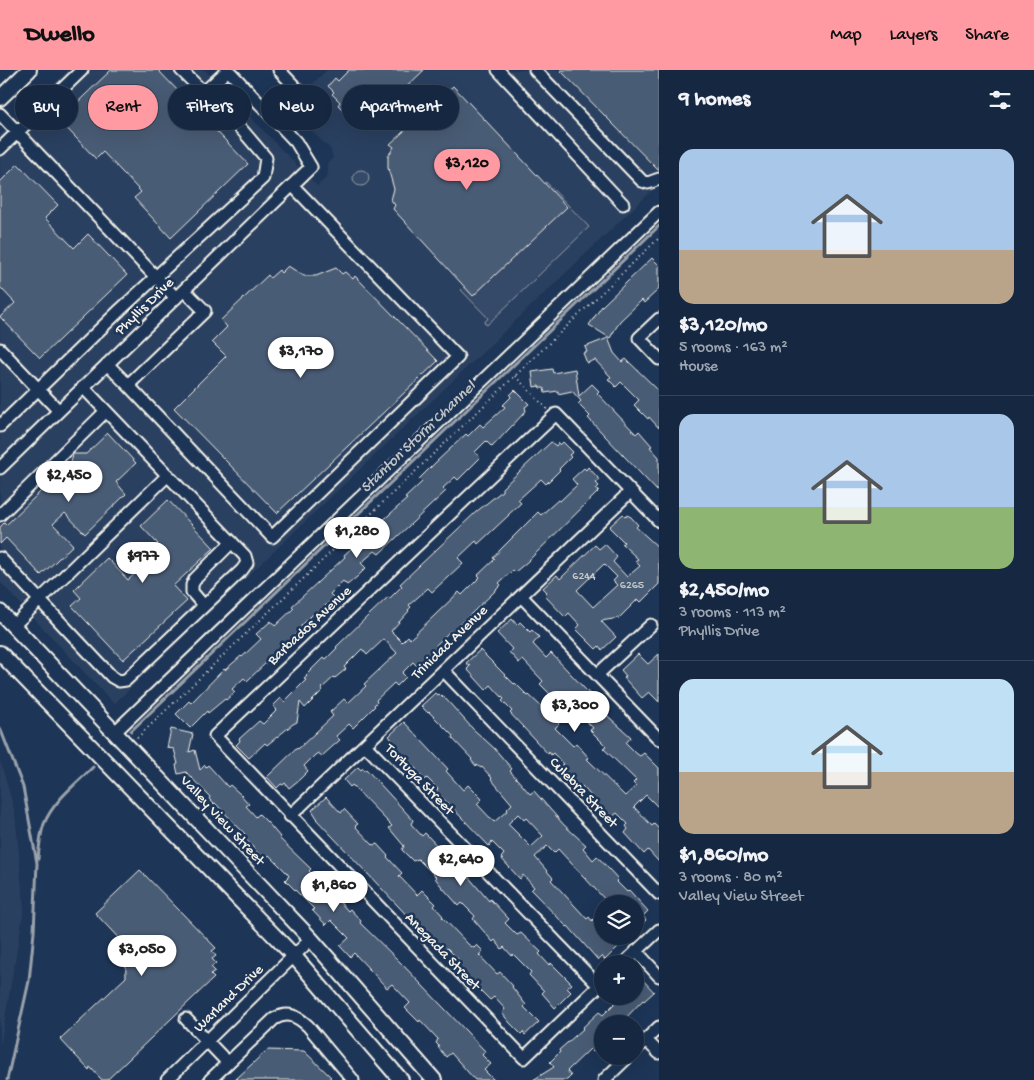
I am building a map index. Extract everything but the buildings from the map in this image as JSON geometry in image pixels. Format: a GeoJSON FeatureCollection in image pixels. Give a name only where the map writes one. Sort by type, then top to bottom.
{"type":"FeatureCollection","features":[{"type":"Feature","properties":{"kind":"main road"},"geometry":{"type":"LineString","coordinates":[[0,98],[29,70]]}},
{"type":"Feature","properties":{"kind":"main road","name":"Valley View Street"},"geometry":{"type":"LineString","coordinates":[[0,612],[311,939],[434,1080]]}},
{"type":"Feature","properties":{"kind":"main road"},"geometry":{"type":"LineString","coordinates":[[0,653],[294,956],[400,1080]]}},
{"type":"Feature","properties":{"kind":"street"},"geometry":{"type":"LineString","coordinates":[[0,149],[82,70]]}},
{"type":"Feature","properties":{"kind":"street"},"geometry":{"type":"LineString","coordinates":[[182,70],[197,85]]}},
{"type":"Feature","properties":{"kind":"street"},"geometry":{"type":"LineString","coordinates":[[212,85],[228,70]]}},
{"type":"Feature","properties":{"kind":"street","name":"Phyllis Drive"},"geometry":{"type":"LineString","coordinates":[[0,468],[311,167],[296,142],[228,70]]}},
{"type":"Feature","properties":{"kind":"street"},"geometry":{"type":"LineString","coordinates":[[279,70],[294,85]]}},
{"type":"Feature","properties":{"kind":"street"},"geometry":{"type":"LineString","coordinates":[[498,70],[623,204]]}},
{"type":"Feature","properties":{"kind":"street"},"geometry":{"type":"LineString","coordinates":[[535,70],[642,181],[651,182],[659,179]]}},
{"type":"Feature","properties":{"kind":"street"},"geometry":{"type":"LineString","coordinates":[[0,114],[156,277],[205,311],[128,385]]}},
{"type":"Feature","properties":{"kind":"street"},"geometry":{"type":"LineString","coordinates":[[0,426],[263,178],[266,158],[240,130]]}},
{"type":"Feature","properties":{"kind":"street"},"geometry":{"type":"LineString","coordinates":[[107,364],[272,537],[458,357],[292,185]]}},
{"type":"Feature","properties":{"kind":"street"},"geometry":{"type":"LineString","coordinates":[[115,732],[659,212]]}},
{"type":"Feature","properties":{"kind":"street"},"geometry":{"type":"LineString","coordinates":[[659,319],[639,338],[659,359]]}},
{"type":"Feature","properties":{"kind":"street"},"geometry":{"type":"LineString","coordinates":[[0,349],[59,411]]}},
{"type":"Feature","properties":{"kind":"street"},"geometry":{"type":"LineString","coordinates":[[0,558],[112,677],[119,681],[126,680],[242,570],[247,563],[245,556],[232,542],[83,387]]}},
{"type":"Feature","properties":{"kind":"street"},"geometry":{"type":"LineString","coordinates":[[0,516],[106,412]]}},
{"type":"Feature","properties":{"kind":"street"},"geometry":{"type":"LineString","coordinates":[[555,415],[659,521]]}},
{"type":"Feature","properties":{"kind":"street","name":"Barbados Avenue"},"geometry":{"type":"LineString","coordinates":[[215,736],[555,415]]}},
{"type":"Feature","properties":{"kind":"street"},"geometry":{"type":"LineString","coordinates":[[13,626],[168,475]]}},
{"type":"Feature","properties":{"kind":"street","name":"Trinidad Avenue"},"geometry":{"type":"LineString","coordinates":[[290,816],[630,492]]}},
{"type":"Feature","properties":{"kind":"street"},"geometry":{"type":"LineString","coordinates":[[204,606],[192,592],[192,585],[195,579],[232,542]]}},
{"type":"Feature","properties":{"kind":"street"},"geometry":{"type":"LineString","coordinates":[[521,596],[659,739]]}},
{"type":"Feature","properties":{"kind":"street"},"geometry":{"type":"LineString","coordinates":[[597,675],[651,625]]}},
{"type":"Feature","properties":{"kind":"street","name":"Culebra Street"},"geometry":{"type":"LineString","coordinates":[[443,670],[659,894]]}},
{"type":"Feature","properties":{"kind":"street","name":"Anegada Street"},"geometry":{"type":"LineString","coordinates":[[215,736],[524,1058],[594,992]]}},
{"type":"Feature","properties":{"kind":"street","name":"Tortuga Street"},"geometry":{"type":"LineString","coordinates":[[364,745],[594,978]]}},
{"type":"Feature","properties":{"kind":"street"},"geometry":{"type":"LineString","coordinates":[[632,955],[659,930]]}},
{"type":"Feature","properties":{"kind":"street","name":"Warland Drive"},"geometry":{"type":"LineString","coordinates":[[167,1080],[311,939]]}},
{"type":"Feature","properties":{"kind":"street"},"geometry":{"type":"LineString","coordinates":[[636,951],[659,976]]}},
{"type":"Feature","properties":{"kind":"street"},"geometry":{"type":"LineString","coordinates":[[210,1080],[274,1019],[281,1015],[289,1014],[308,1026],[353,1080]]}},
{"type":"Feature","properties":{"kind":"street"},"geometry":{"type":"LineString","coordinates":[[186,1019],[228,1063]]}},
{"type":"Feature","properties":{"kind":"street"},"geometry":{"type":"LineString","coordinates":[[659,1027],[646,1040],[659,1053]]}},
{"type":"Feature","properties":{"kind":"street"},"geometry":{"type":"LineString","coordinates":[[604,1080],[620,1065]]}},
{"type":"Feature","properties":{"kind":"path"},"geometry":{"type":"LineString","coordinates":[[129,747],[659,238]]}},
{"type":"Feature","properties":{"kind":"path"},"geometry":{"type":"LineString","coordinates":[[516,376],[555,415]]}},
{"type":"Feature","properties":{"kind":"shaded area"},"geometry":{"type":"Polygon","coordinates":[[[69,70],[205,70],[219,85],[168,85],[168,130],[251,130],[251,118],[317,186],[327,177],[327,163],[333,158],[331,150],[311,130],[332,130],[332,85],[311,85],[327,70],[659,70],[659,184],[114,704],[0,582],[0,135],[15,121],[15,130],[78,130],[78,85],[53,85],[69,70]]]}},
{"type":"Feature","properties":{"kind":"shaded area"},"geometry":{"type":"Polygon","coordinates":[[[361,170],[367,172],[369,178],[367,184],[361,186],[355,184],[353,178],[355,172],[361,170]]]}},
{"type":"Feature","properties":{"kind":"shaded area"},"geometry":{"type":"Polygon","coordinates":[[[546,182],[589,227],[487,325],[484,323],[488,318],[461,290],[465,286],[474,295],[566,207],[545,184],[546,182]]]}},
{"type":"Feature","properties":{"kind":"shaded area"},"geometry":{"type":"Polygon","coordinates":[[[0,760],[15,812],[24,910],[0,1047],[0,760]]]}},
{"type":"Feature","properties":{"kind":"waterway","name":"Stanton Storm Channel"},"geometry":{"type":"LineString","coordinates":[[131,731],[659,226]]}},
{"type":"Feature","properties":{"kind":"waterway"},"geometry":{"type":"LineString","coordinates":[[0,728],[23,787],[37,863],[34,932],[29,981],[7,1080]]}},
{"type":"Feature","properties":{"kind":"waterway","name":"Stanton Storm Channel"},"geometry":{"type":"LineString","coordinates":[[38,859],[40,841],[48,816],[65,793],[93,767]]}}]}
